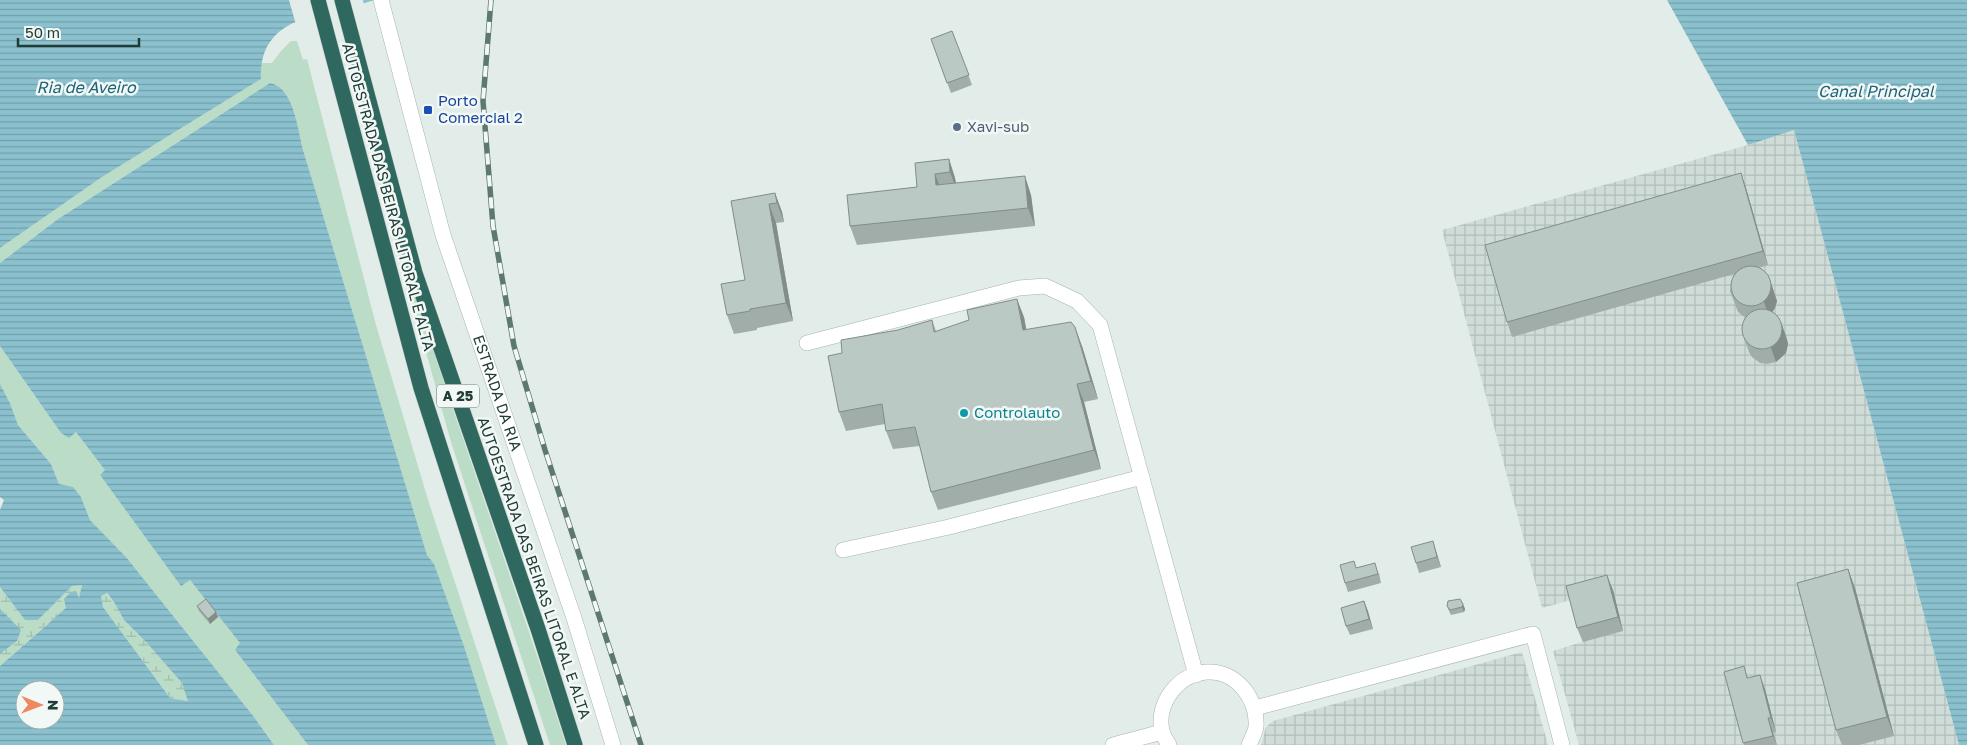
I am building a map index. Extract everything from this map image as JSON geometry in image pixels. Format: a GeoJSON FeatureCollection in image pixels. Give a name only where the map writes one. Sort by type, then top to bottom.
{"type":"FeatureCollection","features":[{"type":"Feature","properties":{"kind":"highway","name":"AUTOESTRADA DAS BEIRAS LITORAL E ALTA"},"geometry":{"type":"LineString","coordinates":[[318,0],[421,388],[536,745]]}},
{"type":"Feature","properties":{"kind":"highway","name":"AUTOESTRADA DAS BEIRAS LITORAL E ALTA"},"geometry":{"type":"LineString","coordinates":[[342,0],[416,273],[529,603],[575,745]]}},
{"type":"Feature","properties":{"kind":"street","name":"ESTRADA DA RIA"},"geometry":{"type":"LineString","coordinates":[[381,0],[443,235],[574,618],[614,745]]}},
{"type":"Feature","properties":{"kind":"street"},"geometry":{"type":"LineString","coordinates":[[807,344],[1019,288],[1045,286],[1077,301],[1100,325],[1196,675]]}},
{"type":"Feature","properties":{"kind":"street"},"geometry":{"type":"LineString","coordinates":[[844,550],[949,527],[1142,477]]}},
{"type":"Feature","properties":{"kind":"street"},"geometry":{"type":"LineString","coordinates":[[1255,708],[1533,634],[1562,745]]}},
{"type":"Feature","properties":{"kind":"street"},"geometry":{"type":"LineString","coordinates":[[1113,745],[1165,738],[1162,711],[1170,691],[1187,677],[1207,672],[1228,676],[1245,689],[1255,708],[1256,729],[1249,745]]}},
{"type":"Feature","properties":{"kind":"shaded area"},"geometry":{"type":"Polygon","coordinates":[[[1794,130],[1959,745],[1579,745],[1553,651],[1582,642],[1575,612],[1571,600],[1542,608],[1442,230],[1748,145],[1794,130]]]}},
{"type":"Feature","properties":{"kind":"shaded area"},"geometry":{"type":"Polygon","coordinates":[[[1522,652],[1548,745],[1261,745],[1266,727],[1273,721],[1522,652]]]}},
{"type":"Feature","properties":{"kind":"green space"},"geometry":{"type":"Polygon","coordinates":[[[291,41],[297,41],[303,60],[307,59],[376,325],[429,503],[508,745],[496,745],[464,646],[434,565],[427,555],[303,150],[294,111],[285,92],[278,86],[270,83],[58,219],[0,263],[0,248],[102,177],[261,79],[261,63],[272,63],[291,41]]]}},
{"type":"Feature","properties":{"kind":"green space"},"geometry":{"type":"Polygon","coordinates":[[[368,143],[415,294],[566,745],[550,745],[451,442],[368,143]]]}},
{"type":"Feature","properties":{"kind":"green space"},"geometry":{"type":"Polygon","coordinates":[[[0,346],[61,433],[76,432],[106,470],[100,475],[181,585],[190,580],[241,644],[235,650],[308,745],[274,745],[254,717],[126,557],[90,520],[81,497],[59,484],[51,464],[18,425],[10,403],[0,384],[0,346]]]}},
{"type":"Feature","properties":{"kind":"green space"},"geometry":{"type":"Polygon","coordinates":[[[73,585],[82,585],[79,600],[45,626],[0,666],[0,654],[17,641],[0,609],[0,587],[25,619],[38,620],[73,585]]]}},
{"type":"Feature","properties":{"kind":"green space"},"geometry":{"type":"Polygon","coordinates":[[[106,593],[114,602],[124,620],[182,683],[189,701],[170,698],[103,607],[101,596],[106,593]]]}},
{"type":"Feature","properties":{"kind":"water","name":"Ria de Aveiro"},"geometry":{"type":"Polygon","coordinates":[[[0,0],[375,0],[293,23],[285,28],[272,39],[264,53],[261,79],[102,177],[0,248],[0,0]]]}},
{"type":"Feature","properties":{"kind":"water","name":"Canal Principal"},"geometry":{"type":"Polygon","coordinates":[[[1667,0],[1967,0],[1967,745],[1959,745],[1794,130],[1748,145],[1667,0]]]}},
{"type":"Feature","properties":{"kind":"water"},"geometry":{"type":"Polygon","coordinates":[[[270,83],[278,86],[285,92],[294,111],[303,150],[427,555],[434,564],[464,646],[496,745],[308,745],[235,650],[240,643],[190,580],[181,586],[100,475],[105,470],[76,432],[69,438],[61,433],[0,346],[0,263],[58,219],[270,83]]]}},
{"type":"Feature","properties":{"kind":"water"},"geometry":{"type":"Polygon","coordinates":[[[0,384],[10,403],[18,425],[51,464],[59,484],[73,487],[81,497],[90,520],[126,557],[254,717],[274,745],[0,745],[0,666],[66,608],[64,599],[71,592],[76,591],[79,598],[82,585],[72,586],[38,620],[25,620],[0,587],[0,510],[4,500],[0,497],[0,384]],[[107,593],[101,596],[103,607],[170,698],[188,701],[182,683],[124,620],[107,593]]]}},
{"type":"Feature","properties":{"kind":"water"},"geometry":{"type":"Polygon","coordinates":[[[0,609],[21,630],[17,641],[0,654],[0,609]]]}},
{"type":"Feature","properties":{"kind":"pier"},"geometry":{"type":"Polygon","coordinates":[[[289,0],[363,0],[364,5],[296,25],[289,0]]]}},
{"type":"Feature","properties":{"kind":"building"},"geometry":{"type":"Polygon","coordinates":[[[952,31],[969,75],[947,83],[931,39],[952,31]]]}},
{"type":"Feature","properties":{"kind":"building"},"geometry":{"type":"Polygon","coordinates":[[[949,159],[950,172],[935,174],[936,185],[1025,176],[1028,208],[850,226],[847,195],[917,187],[915,163],[949,159]]]}},
{"type":"Feature","properties":{"kind":"building"},"geometry":{"type":"Polygon","coordinates":[[[1741,173],[1763,251],[1507,322],[1485,245],[1741,173]]]}},
{"type":"Feature","properties":{"kind":"building"},"geometry":{"type":"Polygon","coordinates":[[[775,193],[777,203],[769,204],[786,303],[727,315],[721,284],[745,280],[731,201],[775,193]]]}},
{"type":"Feature","properties":{"kind":"building"},"geometry":{"type":"Polygon","coordinates":[[[1755,266],[1762,269],[1768,275],[1771,286],[1770,294],[1762,303],[1755,306],[1747,306],[1740,303],[1732,294],[1731,282],[1734,275],[1743,267],[1755,266]]]}},
{"type":"Feature","properties":{"kind":"building","name":"Controlauto"},"geometry":{"type":"Polygon","coordinates":[[[1017,299],[1023,330],[1071,322],[1075,327],[1091,381],[1077,384],[1094,450],[931,492],[915,427],[886,431],[882,404],[839,412],[828,356],[842,353],[841,340],[898,330],[932,320],[934,332],[969,320],[967,310],[1017,299]]]}},
{"type":"Feature","properties":{"kind":"building"},"geometry":{"type":"Polygon","coordinates":[[[1758,309],[1766,309],[1773,312],[1779,318],[1782,329],[1779,340],[1773,346],[1766,349],[1758,349],[1751,346],[1745,340],[1742,333],[1742,325],[1745,318],[1751,312],[1758,309]]]}},
{"type":"Feature","properties":{"kind":"building"},"geometry":{"type":"Polygon","coordinates":[[[1433,541],[1437,557],[1416,563],[1411,547],[1433,541]]]}},
{"type":"Feature","properties":{"kind":"building"},"geometry":{"type":"Polygon","coordinates":[[[1354,561],[1356,568],[1375,563],[1378,574],[1345,583],[1340,565],[1354,561]]]}},
{"type":"Feature","properties":{"kind":"building"},"geometry":{"type":"Polygon","coordinates":[[[1848,569],[1887,717],[1836,730],[1797,583],[1848,569]]]}},
{"type":"Feature","properties":{"kind":"building"},"geometry":{"type":"Polygon","coordinates":[[[1607,575],[1618,617],[1577,628],[1566,586],[1607,575]]]}},
{"type":"Feature","properties":{"kind":"building"},"geometry":{"type":"Polygon","coordinates":[[[206,599],[216,612],[208,619],[197,606],[206,599]]]}},
{"type":"Feature","properties":{"kind":"building"},"geometry":{"type":"Polygon","coordinates":[[[1460,599],[1463,604],[1462,607],[1450,610],[1447,606],[1448,601],[1460,599]]]}},
{"type":"Feature","properties":{"kind":"building"},"geometry":{"type":"Polygon","coordinates":[[[1364,601],[1369,619],[1346,626],[1341,608],[1364,601]]]}},
{"type":"Feature","properties":{"kind":"building"},"geometry":{"type":"Polygon","coordinates":[[[1744,666],[1747,678],[1760,675],[1771,718],[1768,718],[1773,736],[1743,743],[1724,672],[1744,666]]]}},
{"type":"Feature","properties":{"kind":"railway"},"geometry":{"type":"LineString","coordinates":[[491,0],[483,101],[493,226],[514,346],[545,450],[641,745]]}},
{"type":"Feature","properties":{"kind":"place","name":"Porto Comercial 2"},"geometry":{"type":"Point","coordinates":[428,110]}},
{"type":"Feature","properties":{"kind":"place","name":"Xavi-sub"},"geometry":{"type":"Point","coordinates":[957,127]}},
{"type":"Feature","properties":{"kind":"place","name":"Controlauto"},"geometry":{"type":"Point","coordinates":[964,413]}}]}
